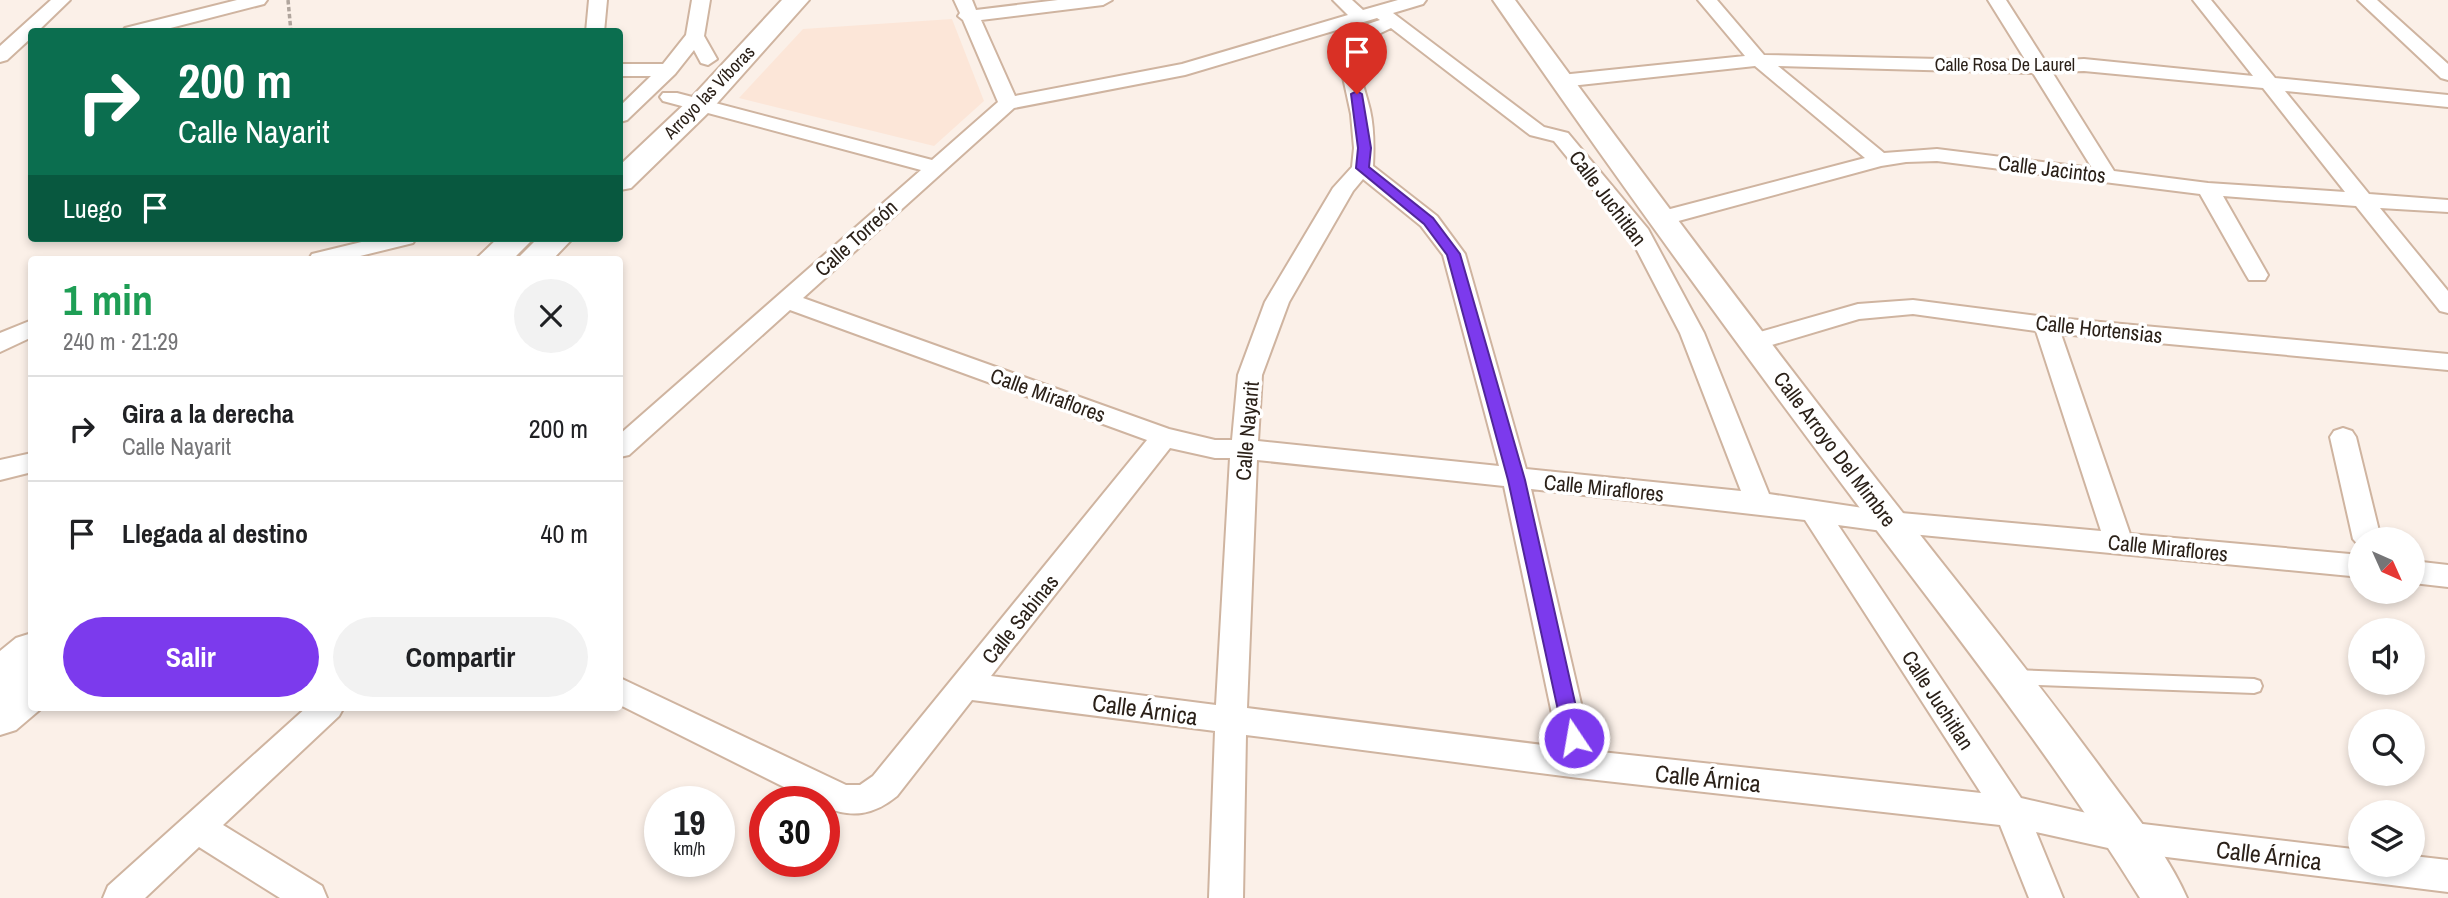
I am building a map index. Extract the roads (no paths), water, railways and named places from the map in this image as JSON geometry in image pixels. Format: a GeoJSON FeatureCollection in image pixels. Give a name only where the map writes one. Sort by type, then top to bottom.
{"type":"FeatureCollection","features":[{"type":"Feature","properties":{"kind":"main road","name":"Arroyo las Víboras"},"geometry":{"type":"LineString","coordinates":[[623,142],[701,48],[764,0]]}},
{"type":"Feature","properties":{"kind":"main road","name":"Arroyo las Víboras"},"geometry":{"type":"LineString","coordinates":[[623,178],[701,104],[796,0]]}},
{"type":"Feature","properties":{"kind":"main road"},"geometry":{"type":"LineString","coordinates":[[497,256],[513,242]]}},
{"type":"Feature","properties":{"kind":"main road"},"geometry":{"type":"LineString","coordinates":[[537,256],[553,242]]}},
{"type":"Feature","properties":{"kind":"main road"},"geometry":{"type":"LineString","coordinates":[[0,677],[28,654]]}},
{"type":"Feature","properties":{"kind":"main road"},"geometry":{"type":"LineString","coordinates":[[0,716],[28,693]]}},
{"type":"Feature","properties":{"kind":"street"},"geometry":{"type":"LineString","coordinates":[[30,28],[61,0]]}},
{"type":"Feature","properties":{"kind":"street"},"geometry":{"type":"LineString","coordinates":[[147,28],[258,0]]}},
{"type":"Feature","properties":{"kind":"street"},"geometry":{"type":"LineString","coordinates":[[595,28],[598,0]]}},
{"type":"Feature","properties":{"kind":"street"},"geometry":{"type":"LineString","coordinates":[[701,0],[701,48]]}},
{"type":"Feature","properties":{"kind":"street"},"geometry":{"type":"LineString","coordinates":[[1103,0],[965,8],[1008,103],[1185,69],[1392,9]]}},
{"type":"Feature","properties":{"kind":"street","name":"Calle Juchitlan"},"geometry":{"type":"LineString","coordinates":[[1342,0],[1392,9],[1537,131],[1561,137],[1627,193],[1636,229],[1692,333],[1759,503]]}},
{"type":"Feature","properties":{"kind":"street","name":"Calle Arroyo Del Mimbre"},"geometry":{"type":"LineString","coordinates":[[1504,0],[1600,135],[1627,193],[1663,218],[1890,522],[2012,677],[2126,837],[2165,898]]}},
{"type":"Feature","properties":{"kind":"street"},"geometry":{"type":"LineString","coordinates":[[1707,0],[1759,60],[1880,160]]}},
{"type":"Feature","properties":{"kind":"street"},"geometry":{"type":"LineString","coordinates":[[1997,0],[2107,176]]}},
{"type":"Feature","properties":{"kind":"street"},"geometry":{"type":"LineString","coordinates":[[2202,0],[2448,306]]}},
{"type":"Feature","properties":{"kind":"street"},"geometry":{"type":"LineString","coordinates":[[2367,0],[2448,74]]}},
{"type":"Feature","properties":{"kind":"street"},"geometry":{"type":"LineString","coordinates":[[1392,9],[1368,30],[1349,41],[1347,54],[1362,114],[1362,168],[1429,221],[1454,254],[1516,480],[1579,764]]}},
{"type":"Feature","properties":{"kind":"street"},"geometry":{"type":"LineString","coordinates":[[0,56],[28,30]]}},
{"type":"Feature","properties":{"kind":"street","name":"Calle Rosa De Laurel"},"geometry":{"type":"LineString","coordinates":[[1561,81],[1759,60],[2039,67],[2084,65],[2448,101]]}},
{"type":"Feature","properties":{"kind":"street"},"geometry":{"type":"LineString","coordinates":[[623,71],[669,84],[701,104],[935,167]]}},
{"type":"Feature","properties":{"kind":"street"},"geometry":{"type":"LineString","coordinates":[[623,114],[669,84]]}},
{"type":"Feature","properties":{"kind":"street","name":"Calle Torreón"},"geometry":{"type":"LineString","coordinates":[[623,445],[1008,103]]}},
{"type":"Feature","properties":{"kind":"street"},"geometry":{"type":"LineString","coordinates":[[1561,137],[1600,135]]}},
{"type":"Feature","properties":{"kind":"street","name":"Calle Jacintos"},"geometry":{"type":"LineString","coordinates":[[1663,218],[1880,160],[1937,155],[2208,188],[2448,206]]}},
{"type":"Feature","properties":{"kind":"street","name":"Calle Nayarit"},"geometry":{"type":"LineString","coordinates":[[1226,898],[1231,721],[1250,375],[1277,302],[1344,188],[1362,168]]}},
{"type":"Feature","properties":{"kind":"street"},"geometry":{"type":"LineString","coordinates":[[2208,188],[2257,275]]}},
{"type":"Feature","properties":{"kind":"street"},"geometry":{"type":"LineString","coordinates":[[328,256],[365,243]]}},
{"type":"Feature","properties":{"kind":"street","name":"Calle Miraflores"},"geometry":{"type":"LineString","coordinates":[[787,301],[1164,438],[1215,449],[1244,449],[1516,480],[1759,503],[1890,522],[2348,565]]}},
{"type":"Feature","properties":{"kind":"street","name":"Calle Hortensias"},"geometry":{"type":"LineString","coordinates":[[1755,342],[1883,307],[1944,309],[2046,325],[2448,362]]}},
{"type":"Feature","properties":{"kind":"street"},"geometry":{"type":"LineString","coordinates":[[2046,325],[2119,543]]}},
{"type":"Feature","properties":{"kind":"street"},"geometry":{"type":"LineString","coordinates":[[0,344],[28,330]]}},
{"type":"Feature","properties":{"kind":"street","name":"Calle Sabinas"},"geometry":{"type":"LineString","coordinates":[[872,797],[886,786],[1164,438]]}},
{"type":"Feature","properties":{"kind":"street"},"geometry":{"type":"LineString","coordinates":[[2343,438],[2364,527]]}},
{"type":"Feature","properties":{"kind":"street"},"geometry":{"type":"LineString","coordinates":[[0,470],[28,463]]}},
{"type":"Feature","properties":{"kind":"street","name":"Calle Juchitlan"},"geometry":{"type":"LineString","coordinates":[[1814,511],[2011,811],[2046,898]]}},
{"type":"Feature","properties":{"kind":"street"},"geometry":{"type":"LineString","coordinates":[[2426,573],[2448,576]]}},
{"type":"Feature","properties":{"kind":"street","name":"Calle Árnica"},"geometry":{"type":"LineString","coordinates":[[966,686],[1579,764],[2011,811],[2126,837],[2448,876]]}},
{"type":"Feature","properties":{"kind":"street"},"geometry":{"type":"LineString","coordinates":[[623,692],[842,799],[856,802],[872,797]]}},
{"type":"Feature","properties":{"kind":"street"},"geometry":{"type":"LineString","coordinates":[[120,898],[324,711]]}},
{"type":"Feature","properties":{"kind":"street"},"geometry":{"type":"LineString","coordinates":[[197,827],[310,898]]}},
{"type":"Feature","properties":{"kind":"lane"},"geometry":{"type":"LineString","coordinates":[[2012,677],[2254,686]]}}]}
